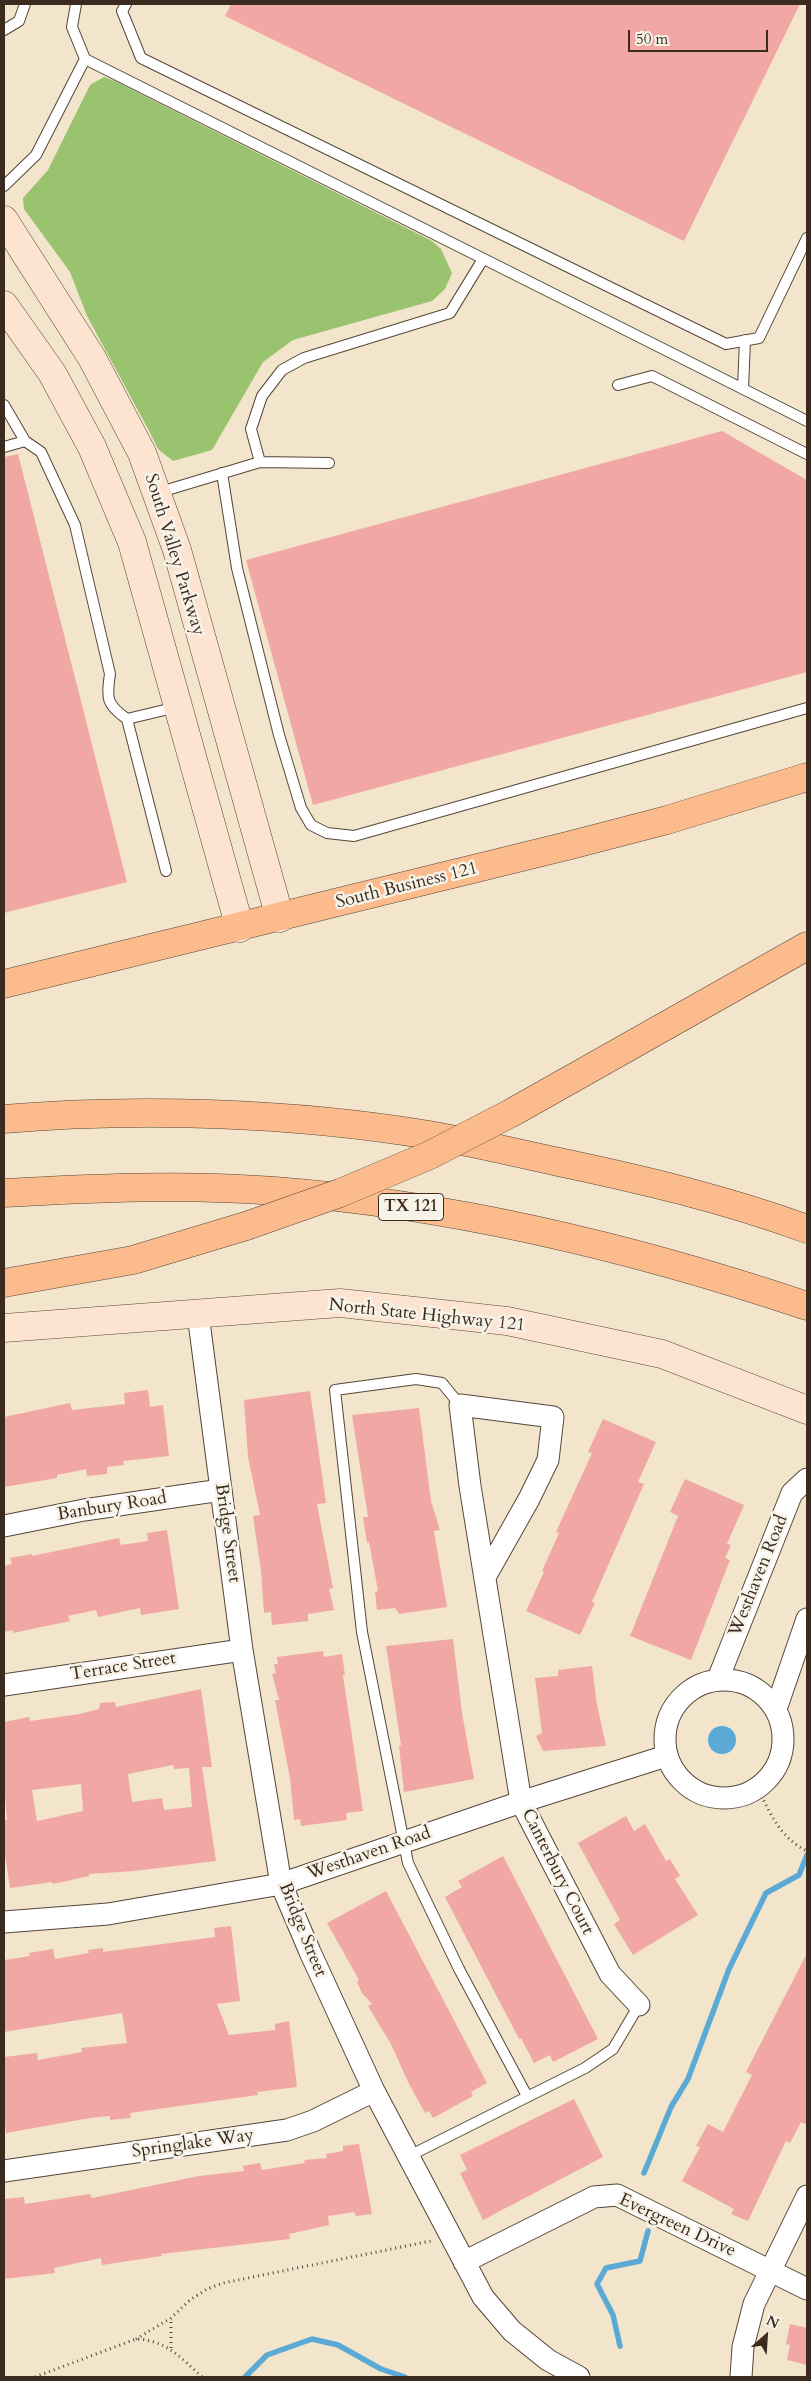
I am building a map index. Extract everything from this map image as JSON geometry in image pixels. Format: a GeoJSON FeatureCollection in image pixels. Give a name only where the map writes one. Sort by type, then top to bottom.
{"type":"FeatureCollection","features":[{"type":"Feature","properties":{"kind":"main road","name":"South Valley Parkway"},"geometry":{"type":"LineString","coordinates":[[4,220],[92,358],[142,454],[177,550],[280,918]]}},
{"type":"Feature","properties":{"kind":"main road","name":"South Valley Parkway"},"geometry":{"type":"LineString","coordinates":[[4,305],[52,373],[92,447],[132,542],[240,928]]}},
{"type":"Feature","properties":{"kind":"main road","name":"South Business 121"},"geometry":{"type":"LineString","coordinates":[[4,984],[240,928],[667,820],[807,777]]}},
{"type":"Feature","properties":{"kind":"main road"},"geometry":{"type":"LineString","coordinates":[[4,1283],[133,1260],[246,1226],[340,1192],[430,1155],[513,1112],[807,946]]}},
{"type":"Feature","properties":{"kind":"main road"},"geometry":{"type":"LineString","coordinates":[[4,1119],[118,1114],[221,1115],[332,1123],[429,1135],[649,1181],[766,1214],[807,1229]]}},
{"type":"Feature","properties":{"kind":"main road","name":"TX 121"},"geometry":{"type":"LineString","coordinates":[[4,1193],[172,1188],[274,1191],[384,1203],[476,1216],[576,1238],[674,1264],[807,1306]]}},
{"type":"Feature","properties":{"kind":"main road","name":"North State Highway 121"},"geometry":{"type":"LineString","coordinates":[[4,1328],[340,1303],[507,1321],[662,1354],[807,1410]]}},
{"type":"Feature","properties":{"kind":"street","name":"Bridge Street"},"geometry":{"type":"LineString","coordinates":[[198,1314],[242,1650],[281,1884],[374,2091],[407,2157],[483,2296],[512,2331],[548,2360],[580,2377]]}},
{"type":"Feature","properties":{"kind":"street"},"geometry":{"type":"LineString","coordinates":[[460,1405],[553,1417],[548,1460],[529,1499],[485,1577]]}},
{"type":"Feature","properties":{"kind":"street","name":"Canterbury Court"},"geometry":{"type":"LineString","coordinates":[[460,1405],[521,1802],[610,1974],[639,2005]]}},
{"type":"Feature","properties":{"kind":"street","name":"Westhaven Road"},"geometry":{"type":"LineString","coordinates":[[718,1679],[792,1493],[807,1479]]}},
{"type":"Feature","properties":{"kind":"street","name":"Banbury Road"},"geometry":{"type":"LineString","coordinates":[[4,1526],[84,1510],[221,1490]]}},
{"type":"Feature","properties":{"kind":"street"},"geometry":{"type":"LineString","coordinates":[[776,1709],[807,1619]]}},
{"type":"Feature","properties":{"kind":"street","name":"Terrace Street"},"geometry":{"type":"LineString","coordinates":[[4,1685],[242,1650]]}},
{"type":"Feature","properties":{"kind":"street"},"geometry":{"type":"LineString","coordinates":[[718,1679],[741,1681],[761,1692],[776,1709],[783,1733],[781,1758],[768,1779],[748,1794],[723,1799],[699,1793],[678,1778],[666,1756],[664,1730],[674,1705],[693,1687],[718,1679]]}},
{"type":"Feature","properties":{"kind":"street","name":"Westhaven Road"},"geometry":{"type":"LineString","coordinates":[[4,1922],[108,1914],[281,1884],[521,1802],[666,1756]]}},
{"type":"Feature","properties":{"kind":"street","name":"Springlake Way"},"geometry":{"type":"LineString","coordinates":[[4,2172],[287,2130],[313,2121],[374,2091]]}},
{"type":"Feature","properties":{"kind":"street","name":"Evergreen Drive"},"geometry":{"type":"LineString","coordinates":[[464,2262],[594,2197],[617,2195],[807,2289]]}},
{"type":"Feature","properties":{"kind":"street"},"geometry":{"type":"LineString","coordinates":[[741,2377],[744,2347],[754,2304],[769,2270],[807,2196]]}},
{"type":"Feature","properties":{"kind":"lane"},"geometry":{"type":"LineString","coordinates":[[4,30],[18,21],[25,4]]}},
{"type":"Feature","properties":{"kind":"lane"},"geometry":{"type":"LineString","coordinates":[[76,4],[72,27],[85,59],[807,421]]}},
{"type":"Feature","properties":{"kind":"lane"},"geometry":{"type":"LineString","coordinates":[[126,4],[122,11],[141,58],[726,344],[759,338],[807,238]]}},
{"type":"Feature","properties":{"kind":"lane"},"geometry":{"type":"LineString","coordinates":[[4,186],[36,155],[85,59]]}},
{"type":"Feature","properties":{"kind":"lane"},"geometry":{"type":"LineString","coordinates":[[260,462],[251,429],[262,396],[282,370],[304,358],[450,313],[483,259]]}},
{"type":"Feature","properties":{"kind":"lane"},"geometry":{"type":"LineString","coordinates":[[743,390],[745,340]]}},
{"type":"Feature","properties":{"kind":"lane"},"geometry":{"type":"LineString","coordinates":[[618,385],[652,376],[807,454]]}},
{"type":"Feature","properties":{"kind":"lane"},"geometry":{"type":"LineString","coordinates":[[5,414],[25,441],[40,452],[75,525],[110,674],[107,693],[112,708],[127,719],[166,872]]}},
{"type":"Feature","properties":{"kind":"lane"},"geometry":{"type":"LineString","coordinates":[[4,447],[25,441]]}},
{"type":"Feature","properties":{"kind":"lane"},"geometry":{"type":"LineString","coordinates":[[156,493],[260,462],[329,463]]}},
{"type":"Feature","properties":{"kind":"lane"},"geometry":{"type":"LineString","coordinates":[[222,473],[237,568],[279,734],[301,808],[311,825],[327,833],[354,836],[807,708]]}},
{"type":"Feature","properties":{"kind":"lane"},"geometry":{"type":"LineString","coordinates":[[127,719],[178,707]]}},
{"type":"Feature","properties":{"kind":"lane"},"geometry":{"type":"LineString","coordinates":[[460,1405],[442,1384],[416,1379],[334,1390],[362,1632],[408,1863],[459,1969],[526,2096]]}},
{"type":"Feature","properties":{"kind":"lane"},"geometry":{"type":"LineString","coordinates":[[407,2157],[585,2068],[613,2049],[639,2005]]}},
{"type":"Feature","properties":{"kind":"path"},"geometry":{"type":"LineString","coordinates":[[757,1787],[782,1834],[807,1851]]}},
{"type":"Feature","properties":{"kind":"path"},"geometry":{"type":"LineString","coordinates":[[35,2377],[136,2339],[172,2318],[190,2300],[207,2289],[223,2283],[431,2240]]}},
{"type":"Feature","properties":{"kind":"path"},"geometry":{"type":"LineString","coordinates":[[171,2348],[172,2318]]}},
{"type":"Feature","properties":{"kind":"path"},"geometry":{"type":"LineString","coordinates":[[136,2339],[150,2339],[171,2348],[202,2377]]}},
{"type":"Feature","properties":{"kind":"green space"},"geometry":{"type":"Polygon","coordinates":[[[104,77],[432,241],[441,249],[452,273],[445,289],[432,301],[293,340],[263,362],[212,450],[173,461],[158,449],[87,316],[70,272],[24,209],[23,198],[48,170],[90,85],[104,77]]]}},
{"type":"Feature","properties":{"kind":"water"},"geometry":{"type":"Polygon","coordinates":[[[722,1726],[732,1730],[736,1740],[732,1750],[722,1754],[712,1750],[708,1740],[712,1730],[722,1726]]]}},
{"type":"Feature","properties":{"kind":"building"},"geometry":{"type":"Polygon","coordinates":[[[231,4],[800,4],[684,241],[225,16],[231,4]]]}},
{"type":"Feature","properties":{"kind":"building"},"geometry":{"type":"Polygon","coordinates":[[[722,431],[807,480],[807,672],[313,805],[246,560],[722,431]]]}},
{"type":"Feature","properties":{"kind":"building"},"geometry":{"type":"Polygon","coordinates":[[[18,454],[127,882],[4,913],[4,457],[18,454]]]}},
{"type":"Feature","properties":{"kind":"building"},"geometry":{"type":"Polygon","coordinates":[[[148,1390],[150,1407],[163,1405],[169,1456],[123,1461],[124,1465],[107,1467],[107,1474],[87,1476],[86,1469],[57,1475],[57,1478],[4,1487],[4,1417],[70,1403],[72,1410],[125,1404],[124,1393],[148,1390]]]}},
{"type":"Feature","properties":{"kind":"building"},"geometry":{"type":"Polygon","coordinates":[[[310,1391],[326,1503],[317,1504],[333,1588],[329,1589],[334,1610],[308,1614],[308,1621],[272,1625],[271,1612],[264,1613],[261,1571],[253,1516],[260,1515],[248,1457],[244,1400],[310,1391]]]}},
{"type":"Feature","properties":{"kind":"building"},"geometry":{"type":"Polygon","coordinates":[[[419,1408],[431,1501],[440,1530],[434,1531],[447,1607],[399,1614],[395,1608],[377,1610],[375,1592],[378,1591],[363,1517],[368,1517],[352,1415],[419,1408]]]}},
{"type":"Feature","properties":{"kind":"building"},"geometry":{"type":"Polygon","coordinates":[[[603,1419],[656,1442],[638,1482],[644,1484],[592,1602],[595,1603],[580,1635],[526,1611],[559,1533],[556,1532],[592,1453],[588,1452],[603,1419]]]}},
{"type":"Feature","properties":{"kind":"building"},"geometry":{"type":"Polygon","coordinates":[[[685,1479],[744,1505],[727,1544],[731,1545],[725,1558],[730,1560],[691,1660],[630,1636],[678,1516],[670,1512],[685,1479]]]}},
{"type":"Feature","properties":{"kind":"building"},"geometry":{"type":"Polygon","coordinates":[[[167,1530],[179,1609],[141,1615],[140,1608],[98,1617],[96,1610],[68,1616],[70,1621],[13,1633],[13,1630],[4,1632],[4,1566],[12,1564],[10,1558],[32,1554],[32,1556],[119,1538],[121,1545],[148,1541],[147,1533],[167,1530]]]}},
{"type":"Feature","properties":{"kind":"building"},"geometry":{"type":"Polygon","coordinates":[[[453,1639],[462,1713],[474,1779],[404,1792],[399,1746],[401,1745],[386,1646],[453,1639]]]}},
{"type":"Feature","properties":{"kind":"building"},"geometry":{"type":"Polygon","coordinates":[[[323,1651],[324,1657],[342,1654],[345,1675],[343,1675],[363,1811],[346,1813],[347,1820],[301,1826],[300,1819],[294,1820],[290,1778],[275,1700],[279,1700],[272,1674],[276,1673],[274,1664],[278,1664],[277,1657],[323,1651]]]}},
{"type":"Feature","properties":{"kind":"building"},"geometry":{"type":"Polygon","coordinates":[[[592,1666],[597,1705],[606,1746],[543,1751],[536,1736],[542,1733],[535,1678],[558,1676],[558,1670],[592,1666]]]}},
{"type":"Feature","properties":{"kind":"building"},"geometry":{"type":"Polygon","coordinates":[[[201,1689],[212,1767],[202,1767],[216,1861],[134,1871],[89,1874],[89,1876],[53,1884],[52,1882],[10,1888],[4,1849],[4,1821],[7,1820],[4,1785],[4,1722],[29,1717],[30,1721],[80,1714],[99,1709],[100,1703],[115,1702],[116,1707],[201,1689]],[[173,1765],[128,1774],[132,1802],[162,1798],[164,1810],[192,1807],[189,1768],[174,1769],[173,1765]],[[81,1784],[32,1790],[37,1821],[83,1811],[81,1784]]]}},
{"type":"Feature","properties":{"kind":"building"},"geometry":{"type":"Polygon","coordinates":[[[626,1816],[634,1831],[645,1824],[666,1861],[670,1859],[680,1876],[675,1879],[698,1915],[633,1955],[614,1924],[620,1920],[578,1843],[626,1816]]]}},
{"type":"Feature","properties":{"kind":"building"},"geometry":{"type":"Polygon","coordinates":[[[503,1856],[598,2039],[553,2062],[550,2055],[534,2063],[521,2038],[519,2039],[445,1897],[462,1887],[458,1881],[503,1856]]]}},
{"type":"Feature","properties":{"kind":"building"},"geometry":{"type":"Polygon","coordinates":[[[386,1891],[487,2083],[471,2092],[473,2096],[433,2118],[429,2111],[425,2113],[408,2082],[391,2044],[368,2006],[372,2004],[362,1993],[357,1982],[359,1980],[327,1923],[386,1891]]]}},
{"type":"Feature","properties":{"kind":"building"},"geometry":{"type":"Polygon","coordinates":[[[231,1926],[240,2001],[217,2004],[229,2035],[275,2030],[275,2024],[289,2021],[297,2087],[257,2092],[258,2095],[130,2113],[131,2118],[110,2120],[110,2116],[90,2118],[6,2133],[4,2057],[37,2053],[38,2060],[82,2052],[81,2048],[127,2043],[122,2013],[4,2032],[4,1960],[30,1956],[29,1953],[53,1949],[55,1959],[89,1953],[88,1950],[103,1948],[103,1952],[215,1937],[214,1928],[231,1926]]]}},
{"type":"Feature","properties":{"kind":"building"},"geometry":{"type":"Polygon","coordinates":[[[807,1953],[807,2125],[801,2122],[790,2143],[786,2141],[748,2221],[731,2214],[734,2209],[682,2181],[700,2147],[696,2146],[708,2124],[723,2132],[752,2075],[746,2072],[807,1953]]]}},
{"type":"Feature","properties":{"kind":"building"},"geometry":{"type":"Polygon","coordinates":[[[574,2099],[603,2157],[483,2220],[460,2173],[467,2170],[460,2155],[574,2099]]]}},
{"type":"Feature","properties":{"kind":"building"},"geometry":{"type":"Polygon","coordinates":[[[359,2144],[372,2214],[356,2216],[354,2212],[328,2216],[329,2225],[289,2234],[290,2239],[161,2254],[162,2256],[102,2265],[101,2258],[54,2268],[55,2273],[4,2279],[4,2199],[24,2197],[25,2204],[90,2194],[92,2198],[199,2176],[244,2171],[243,2166],[260,2163],[262,2170],[305,2163],[304,2160],[327,2158],[326,2154],[343,2151],[343,2146],[359,2144]]]}},
{"type":"Feature","properties":{"kind":"building"},"geometry":{"type":"Polygon","coordinates":[[[790,2324],[807,2328],[807,2365],[787,2360],[790,2345],[786,2344],[790,2324]]]}},
{"type":"Feature","properties":{"kind":"waterway"},"geometry":{"type":"LineString","coordinates":[[644,2173],[671,2107],[688,2079],[729,1969],[766,1893],[799,1875],[807,1855]]}},
{"type":"Feature","properties":{"kind":"waterway"},"geometry":{"type":"LineString","coordinates":[[620,2346],[613,2315],[597,2284],[606,2268],[640,2261],[648,2231]]}},
{"type":"Feature","properties":{"kind":"waterway"},"geometry":{"type":"LineString","coordinates":[[245,2377],[267,2355],[312,2339],[338,2345],[381,2369],[405,2377]]}}]}
